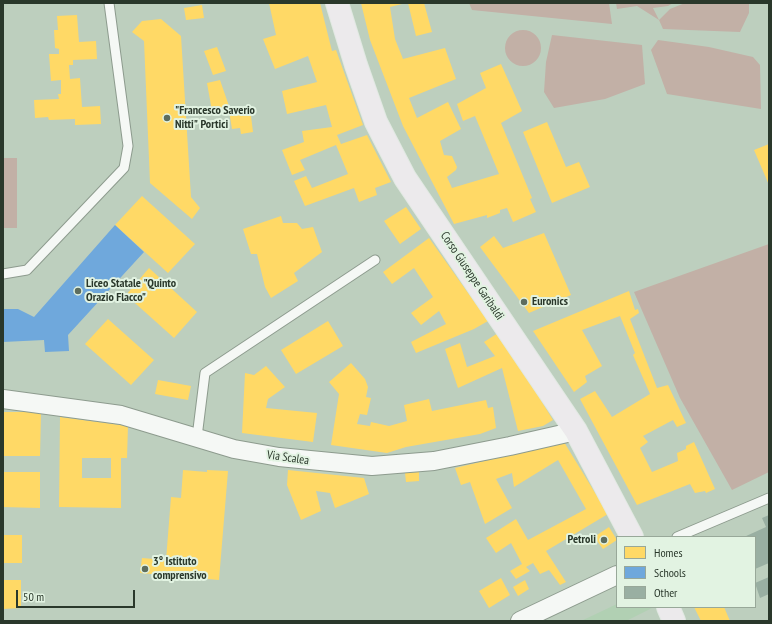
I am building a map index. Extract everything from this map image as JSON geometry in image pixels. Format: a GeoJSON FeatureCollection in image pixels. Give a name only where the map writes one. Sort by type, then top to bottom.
{"type":"FeatureCollection","features":[{"type":"Feature","properties":{"kind":"main road","name":"Corso Giuseppe Garibaldi"},"geometry":{"type":"LineString","coordinates":[[338,3],[356,65],[376,122],[405,178],[576,431],[631,536]]}},
{"type":"Feature","properties":{"kind":"main road"},"geometry":{"type":"LineString","coordinates":[[668,608],[674,621]]}},
{"type":"Feature","properties":{"kind":"street","name":"Via Scalea"},"geometry":{"type":"LineString","coordinates":[[3,399],[121,415],[234,449],[279,457],[372,466],[434,461],[576,431]]}},
{"type":"Feature","properties":{"kind":"street"},"geometry":{"type":"LineString","coordinates":[[520,621],[616,575]]}},
{"type":"Feature","properties":{"kind":"lane"},"geometry":{"type":"LineString","coordinates":[[3,274],[27,270],[124,168],[128,146],[108,3]]}},
{"type":"Feature","properties":{"kind":"lane"},"geometry":{"type":"LineString","coordinates":[[197,437],[205,373],[375,260]]}},
{"type":"Feature","properties":{"kind":"lane"},"geometry":{"type":"LineString","coordinates":[[679,536],[769,498]]}},
{"type":"Feature","properties":{"kind":"shaded area"},"geometry":{"type":"Polygon","coordinates":[[[469,3],[609,3],[612,24],[472,10],[469,3]]]}},
{"type":"Feature","properties":{"kind":"shaded area"},"geometry":{"type":"Polygon","coordinates":[[[616,3],[673,3],[668,6],[653,8],[659,20],[637,6],[617,9],[616,3]]]}},
{"type":"Feature","properties":{"kind":"shaded area"},"geometry":{"type":"Polygon","coordinates":[[[685,3],[749,3],[749,13],[740,32],[663,29],[659,20],[670,9],[685,3]]]}},
{"type":"Feature","properties":{"kind":"shaded area"},"geometry":{"type":"Polygon","coordinates":[[[527,30],[536,35],[540,41],[540,55],[536,61],[527,66],[519,66],[510,61],[506,55],[505,44],[510,35],[516,31],[527,30]]]}},
{"type":"Feature","properties":{"kind":"shaded area"},"geometry":{"type":"Polygon","coordinates":[[[552,35],[642,45],[645,84],[605,99],[554,108],[544,92],[546,62],[552,35]]]}},
{"type":"Feature","properties":{"kind":"shaded area"},"geometry":{"type":"Polygon","coordinates":[[[658,40],[709,47],[753,57],[760,65],[761,109],[667,94],[651,50],[658,40]]]}},
{"type":"Feature","properties":{"kind":"shaded area"},"geometry":{"type":"Polygon","coordinates":[[[3,158],[17,158],[17,228],[3,228],[3,158]]]}},
{"type":"Feature","properties":{"kind":"shaded area"},"geometry":{"type":"Polygon","coordinates":[[[769,244],[769,472],[732,490],[680,398],[634,292],[769,244]]]}},
{"type":"Feature","properties":{"kind":"shaded area"},"geometry":{"type":"Polygon","coordinates":[[[616,604],[616,608],[652,608],[626,621],[581,621],[616,604]]]}},
{"type":"Feature","properties":{"kind":"building: Homes"},"geometry":{"type":"Polygon","coordinates":[[[269,3],[320,3],[332,51],[336,50],[363,125],[337,135],[341,144],[367,135],[391,182],[375,188],[377,195],[359,202],[354,188],[305,206],[294,181],[306,176],[312,188],[348,174],[336,145],[300,160],[305,170],[292,175],[282,150],[304,142],[302,131],[332,127],[326,105],[287,114],[282,91],[317,82],[308,56],[275,69],[263,39],[276,35],[269,3]]]}},
{"type":"Feature","properties":{"kind":"building: Homes"},"geometry":{"type":"Polygon","coordinates":[[[361,3],[406,3],[390,7],[395,39],[403,59],[445,48],[456,79],[409,98],[417,118],[448,102],[461,129],[440,141],[444,155],[452,156],[457,167],[456,170],[447,177],[452,188],[499,174],[475,116],[463,121],[457,104],[486,88],[480,73],[501,64],[522,111],[501,123],[532,198],[530,199],[536,212],[513,222],[507,208],[500,210],[500,213],[487,218],[487,215],[454,224],[403,126],[370,40],[361,3]]]}},
{"type":"Feature","properties":{"kind":"building: Homes"},"geometry":{"type":"Polygon","coordinates":[[[408,3],[424,3],[432,32],[416,36],[408,3]]]}},
{"type":"Feature","properties":{"kind":"building: Homes"},"geometry":{"type":"Polygon","coordinates":[[[202,5],[204,18],[186,20],[184,8],[202,5]]]}},
{"type":"Feature","properties":{"kind":"building: Homes"},"geometry":{"type":"Polygon","coordinates":[[[77,15],[79,42],[96,41],[97,59],[73,60],[73,65],[69,65],[70,79],[80,78],[82,107],[100,106],[101,124],[75,125],[75,119],[49,120],[48,117],[35,118],[34,100],[59,99],[58,94],[61,94],[61,80],[51,81],[49,54],[59,54],[59,49],[55,48],[54,30],[58,30],[57,16],[77,15]]]}},
{"type":"Feature","properties":{"kind":"building: Homes"},"geometry":{"type":"Polygon","coordinates":[[[161,19],[181,36],[191,197],[200,208],[192,219],[150,183],[144,41],[132,32],[142,21],[161,19]]]}},
{"type":"Feature","properties":{"kind":"building: Homes"},"geometry":{"type":"Polygon","coordinates":[[[217,47],[226,71],[213,75],[204,51],[217,47]]]}},
{"type":"Feature","properties":{"kind":"building: Homes"},"geometry":{"type":"Polygon","coordinates":[[[220,80],[230,109],[212,111],[207,83],[220,80]]]}},
{"type":"Feature","properties":{"kind":"building: Homes"},"geometry":{"type":"Polygon","coordinates":[[[250,108],[253,132],[241,134],[240,128],[232,129],[229,111],[250,108]]]}},
{"type":"Feature","properties":{"kind":"building: Homes"},"geometry":{"type":"Polygon","coordinates":[[[547,122],[566,167],[579,162],[590,187],[552,203],[523,132],[547,122]]]}},
{"type":"Feature","properties":{"kind":"building: Homes"},"geometry":{"type":"Polygon","coordinates":[[[769,144],[769,185],[754,150],[769,144]]]}},
{"type":"Feature","properties":{"kind":"building: Homes"},"geometry":{"type":"Polygon","coordinates":[[[142,196],[195,244],[168,273],[115,225],[142,196]]]}},
{"type":"Feature","properties":{"kind":"building: Homes"},"geometry":{"type":"Polygon","coordinates":[[[406,207],[421,229],[400,244],[384,221],[406,207]]]}},
{"type":"Feature","properties":{"kind":"building: Homes"},"geometry":{"type":"Polygon","coordinates":[[[281,216],[283,223],[297,223],[302,229],[313,227],[322,252],[294,273],[298,281],[271,298],[265,287],[257,254],[251,254],[243,229],[281,216]]]}},
{"type":"Feature","properties":{"kind":"building: Homes"},"geometry":{"type":"Polygon","coordinates":[[[544,233],[571,295],[529,313],[480,247],[494,236],[503,248],[544,233]]]}},
{"type":"Feature","properties":{"kind":"building: Homes"},"geometry":{"type":"Polygon","coordinates":[[[429,238],[488,321],[474,329],[416,353],[411,342],[446,324],[439,311],[421,325],[411,313],[433,297],[414,268],[392,284],[383,272],[429,238]]]}},
{"type":"Feature","properties":{"kind":"building: Homes"},"geometry":{"type":"Polygon","coordinates":[[[149,268],[197,312],[174,338],[126,295],[149,268]]]}},
{"type":"Feature","properties":{"kind":"building: Homes"},"geometry":{"type":"Polygon","coordinates":[[[629,291],[635,310],[638,309],[639,313],[630,319],[657,388],[668,385],[686,423],[677,427],[673,420],[643,436],[648,442],[640,448],[652,472],[678,461],[677,453],[686,449],[686,446],[694,442],[715,489],[706,493],[705,491],[695,493],[690,484],[637,505],[580,399],[595,391],[612,417],[650,394],[633,355],[635,353],[620,316],[582,330],[602,366],[585,376],[587,382],[574,392],[533,331],[629,291]]]}},
{"type":"Feature","properties":{"kind":"building: Homes"},"geometry":{"type":"Polygon","coordinates":[[[108,319],[154,360],[131,385],[85,344],[108,319]]]}},
{"type":"Feature","properties":{"kind":"building: Homes"},"geometry":{"type":"Polygon","coordinates":[[[328,321],[343,346],[296,374],[281,350],[328,321]]]}},
{"type":"Feature","properties":{"kind":"building: Homes"},"geometry":{"type":"Polygon","coordinates":[[[498,333],[553,420],[543,426],[518,431],[502,368],[458,388],[445,349],[460,343],[467,367],[495,356],[484,342],[498,333]]]}},
{"type":"Feature","properties":{"kind":"building: Homes"},"geometry":{"type":"Polygon","coordinates":[[[351,363],[365,379],[368,387],[366,397],[371,398],[367,415],[360,414],[357,424],[370,426],[371,422],[389,426],[407,421],[404,405],[429,399],[432,411],[486,400],[488,408],[493,407],[496,428],[480,434],[406,447],[387,453],[331,445],[339,394],[329,382],[351,363]]]}},
{"type":"Feature","properties":{"kind":"building: Homes"},"geometry":{"type":"Polygon","coordinates":[[[266,366],[285,387],[268,399],[266,408],[317,413],[313,442],[242,433],[245,373],[254,375],[266,366]]]}},
{"type":"Feature","properties":{"kind":"building: Homes"},"geometry":{"type":"Polygon","coordinates":[[[158,380],[191,386],[188,400],[155,394],[158,380]]]}},
{"type":"Feature","properties":{"kind":"building: Homes"},"geometry":{"type":"Polygon","coordinates":[[[3,412],[41,412],[40,456],[3,456],[3,412]]]}},
{"type":"Feature","properties":{"kind":"building: Homes"},"geometry":{"type":"Polygon","coordinates":[[[60,417],[128,426],[127,458],[121,458],[121,508],[59,507],[60,417]],[[82,458],[82,478],[111,478],[111,458],[82,458]]]}},
{"type":"Feature","properties":{"kind":"building: Homes"},"geometry":{"type":"Polygon","coordinates":[[[564,442],[608,514],[546,551],[566,582],[560,585],[549,570],[540,574],[533,563],[526,567],[530,571],[516,579],[510,571],[522,564],[511,543],[496,553],[486,538],[516,519],[528,540],[586,509],[558,460],[514,487],[512,473],[496,479],[512,508],[485,524],[470,482],[461,485],[455,468],[564,442]]]}},
{"type":"Feature","properties":{"kind":"building: Homes"},"geometry":{"type":"Polygon","coordinates":[[[183,470],[207,472],[207,470],[228,471],[219,580],[140,573],[142,558],[166,560],[171,497],[181,498],[183,470]]]}},
{"type":"Feature","properties":{"kind":"building: Homes"},"geometry":{"type":"Polygon","coordinates":[[[288,470],[364,478],[369,494],[335,508],[330,493],[316,491],[321,511],[301,520],[287,485],[288,470]]]}},
{"type":"Feature","properties":{"kind":"building: Homes"},"geometry":{"type":"Polygon","coordinates":[[[3,472],[40,472],[40,508],[3,507],[3,472]]]}},
{"type":"Feature","properties":{"kind":"building: Homes"},"geometry":{"type":"Polygon","coordinates":[[[419,472],[419,481],[406,482],[405,473],[419,472]]]}},
{"type":"Feature","properties":{"kind":"building: Homes"},"geometry":{"type":"Polygon","coordinates":[[[609,527],[616,541],[603,549],[594,537],[609,527]]]}},
{"type":"Feature","properties":{"kind":"building: Homes"},"geometry":{"type":"Polygon","coordinates":[[[3,535],[22,535],[22,563],[3,563],[3,535]]]}},
{"type":"Feature","properties":{"kind":"building: Homes"},"geometry":{"type":"Polygon","coordinates":[[[501,578],[510,595],[489,608],[479,591],[501,578]]]}},
{"type":"Feature","properties":{"kind":"building: Homes"},"geometry":{"type":"Polygon","coordinates":[[[3,580],[21,580],[21,608],[3,609],[3,580]]]}},
{"type":"Feature","properties":{"kind":"building: Homes"},"geometry":{"type":"Polygon","coordinates":[[[525,580],[529,589],[518,596],[513,587],[525,580]]]}},
{"type":"Feature","properties":{"kind":"building: Homes"},"geometry":{"type":"Polygon","coordinates":[[[694,608],[724,608],[730,621],[701,621],[694,608]]]}},
{"type":"Feature","properties":{"kind":"building: Schools"},"geometry":{"type":"Polygon","coordinates":[[[115,225],[144,252],[68,335],[69,351],[45,352],[44,340],[3,342],[3,309],[18,309],[34,317],[115,225]]]}},
{"type":"Feature","properties":{"kind":"building: Other"},"geometry":{"type":"Polygon","coordinates":[[[769,515],[769,563],[756,569],[756,536],[746,536],[766,527],[762,518],[769,515]]]}},
{"type":"Feature","properties":{"kind":"building: Other"},"geometry":{"type":"Polygon","coordinates":[[[769,577],[769,594],[760,598],[756,583],[769,577]]]}},
{"type":"Feature","properties":{"kind":"place","name":"\"Francesco Saverio Nitti\" Portici"},"geometry":{"type":"Point","coordinates":[167,118]}},
{"type":"Feature","properties":{"kind":"place","name":"Liceo Statale \"Quinto Orazio Flacco\""},"geometry":{"type":"Point","coordinates":[78,291]}},
{"type":"Feature","properties":{"kind":"place","name":"Euronics"},"geometry":{"type":"Point","coordinates":[524,302]}},
{"type":"Feature","properties":{"kind":"place","name":"Petroli"},"geometry":{"type":"Point","coordinates":[604,540]}},
{"type":"Feature","properties":{"kind":"place","name":"3° Istituto comprensivo"},"geometry":{"type":"Point","coordinates":[145,569]}}]}
